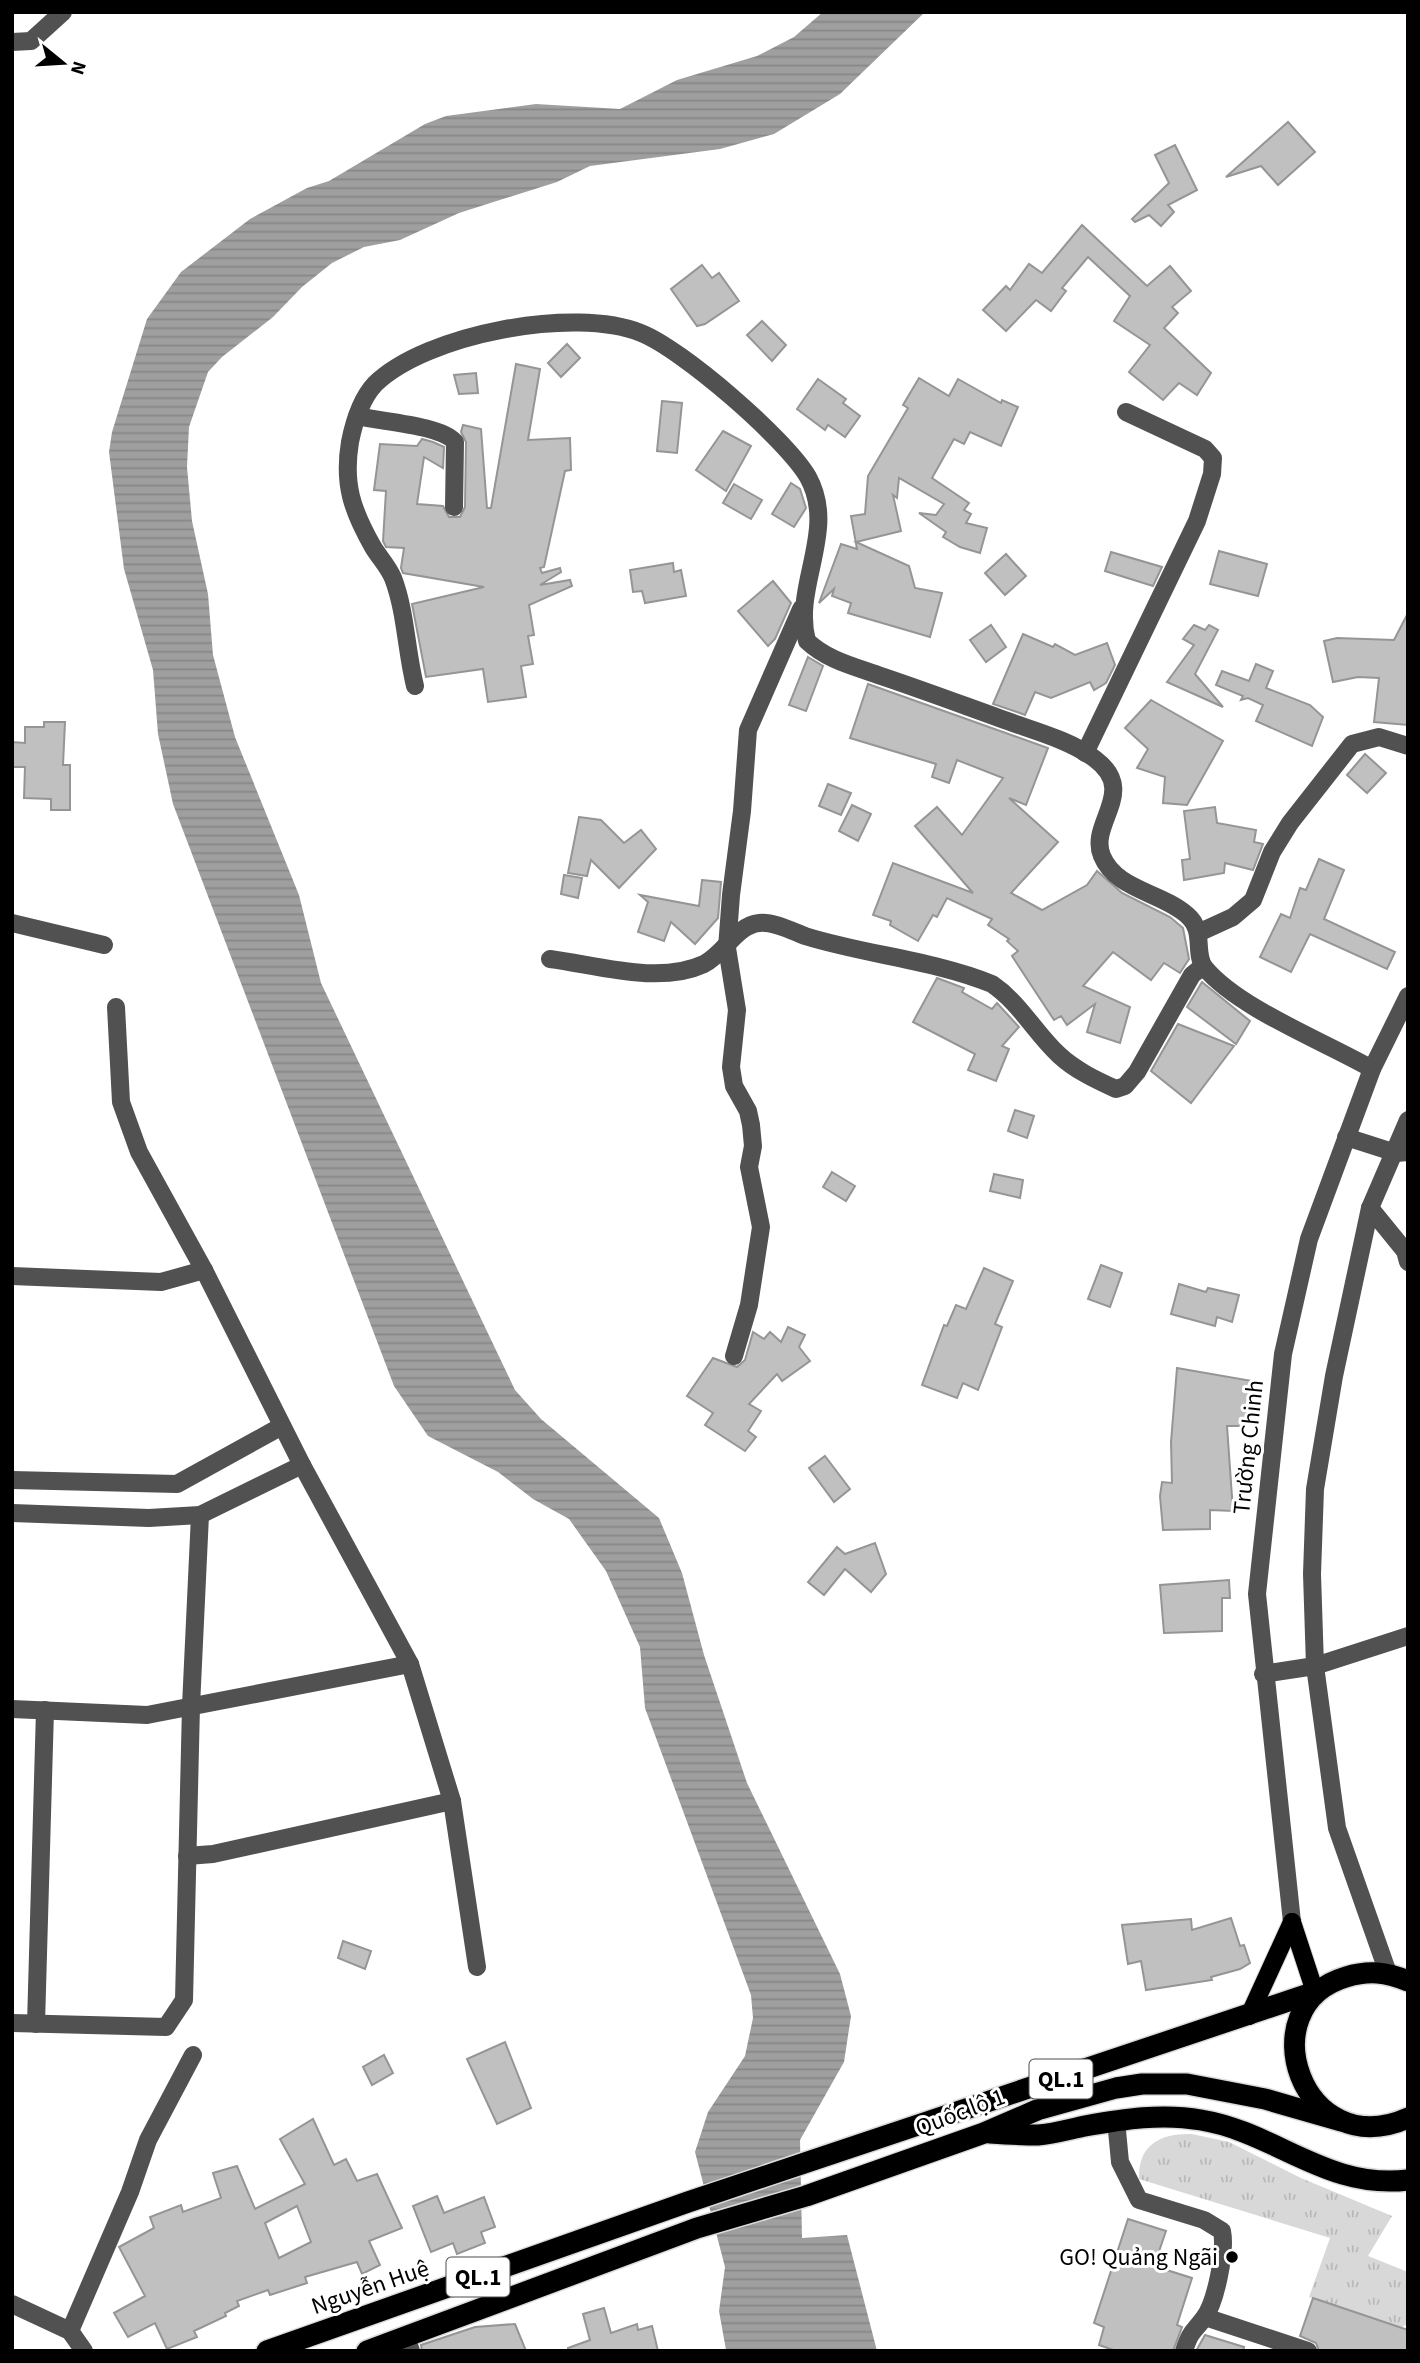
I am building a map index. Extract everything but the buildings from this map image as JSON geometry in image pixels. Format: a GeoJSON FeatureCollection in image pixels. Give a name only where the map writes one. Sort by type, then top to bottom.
{"type":"FeatureCollection","features":[{"type":"Feature","properties":{"kind":"highway","name":"QL.1"},"geometry":{"type":"LineString","coordinates":[[1401,1975],[1362,1972],[1338,1979],[1315,1992],[1302,2014],[1295,2039],[1295,2064],[1304,2088],[1320,2108],[1341,2121],[1366,2127],[1402,2123]]}},
{"type":"Feature","properties":{"kind":"highway","name":"Quốc lộ 1"},"geometry":{"type":"LineString","coordinates":[[688,2203],[1315,1992]]}},
{"type":"Feature","properties":{"kind":"highway","name":"Quốc lộ 1"},"geometry":{"type":"LineString","coordinates":[[408,2344],[697,2228],[806,2196],[985,2133],[1037,2110],[1116,2088],[1187,2084],[1265,2099],[1341,2121]]}},
{"type":"Feature","properties":{"kind":"highway"},"geometry":{"type":"LineString","coordinates":[[985,2133],[1040,2135],[1116,2120],[1152,2117],[1201,2120],[1238,2130],[1323,2169],[1346,2176],[1383,2181],[1408,2180]]}},
{"type":"Feature","properties":{"kind":"highway","name":"Nguyễn Huệ"},"geometry":{"type":"LineString","coordinates":[[267,2351],[688,2203]]}},
{"type":"Feature","properties":{"kind":"highway","name":"QL.1"},"geometry":{"type":"LineString","coordinates":[[367,2351],[408,2344]]}},
{"type":"Feature","properties":{"kind":"main road"},"geometry":{"type":"LineString","coordinates":[[1292,1923],[1315,1992]]}},
{"type":"Feature","properties":{"kind":"main road"},"geometry":{"type":"LineString","coordinates":[[1249,2016],[1292,1923]]}},
{"type":"Feature","properties":{"kind":"street"},"geometry":{"type":"LineString","coordinates":[[12,42],[31,41],[63,12]]}},
{"type":"Feature","properties":{"kind":"street"},"geometry":{"type":"LineString","coordinates":[[415,686],[406,653],[401,606],[393,577],[350,502],[349,455],[358,416],[367,394],[385,376],[414,359],[454,343],[530,326],[595,323],[642,333],[668,348],[729,397],[796,459],[809,478],[817,498],[818,542],[802,607],[748,730],[727,948],[737,1010],[731,1067],[734,1086],[748,1111],[751,1125],[753,1146],[749,1167],[761,1227],[749,1305],[734,1356]]}},
{"type":"Feature","properties":{"kind":"street"},"geometry":{"type":"LineString","coordinates":[[1086,753],[1197,521],[1212,474],[1213,458],[1205,449],[1126,412]]}},
{"type":"Feature","properties":{"kind":"street"},"geometry":{"type":"LineString","coordinates":[[358,416],[431,429],[452,438],[456,442],[454,508]]}},
{"type":"Feature","properties":{"kind":"street"},"geometry":{"type":"LineString","coordinates":[[802,607],[807,641],[838,662],[1040,733],[1096,759],[1110,775],[1115,793],[1101,838],[1100,853],[1108,867],[1124,882],[1187,915],[1198,933],[1203,966],[1222,984],[1259,1008],[1372,1069]]}},
{"type":"Feature","properties":{"kind":"street"},"geometry":{"type":"LineString","coordinates":[[1198,933],[1233,916],[1252,900],[1272,852],[1284,833],[1332,765],[1352,744],[1363,738],[1379,737],[1408,746]]}},
{"type":"Feature","properties":{"kind":"street"},"geometry":{"type":"LineString","coordinates":[[12,923],[104,945]]}},
{"type":"Feature","properties":{"kind":"street"},"geometry":{"type":"LineString","coordinates":[[550,959],[653,973],[672,972],[701,965],[727,948],[746,927],[767,924],[834,945],[978,979],[1011,999],[1070,1064],[1116,1089],[1125,1086],[1137,1072],[1192,975],[1203,966]]}},
{"type":"Feature","properties":{"kind":"street","name":"Trường Chinh"},"geometry":{"type":"LineString","coordinates":[[1292,1923],[1263,1674],[1257,1594],[1283,1354],[1309,1239],[1372,1069],[1408,996]]}},
{"type":"Feature","properties":{"kind":"street"},"geometry":{"type":"LineString","coordinates":[[116,1007],[121,1102],[139,1152],[204,1270],[302,1465],[410,1664],[452,1801],[477,1967]]}},
{"type":"Feature","properties":{"kind":"street"},"geometry":{"type":"LineString","coordinates":[[1401,1975],[1337,1828],[1315,1666],[1312,1574],[1315,1489],[1334,1376],[1370,1208],[1402,1152],[1408,1120]]}},
{"type":"Feature","properties":{"kind":"street"},"geometry":{"type":"LineString","coordinates":[[1346,1137],[1402,1152]]}},
{"type":"Feature","properties":{"kind":"street"},"geometry":{"type":"LineString","coordinates":[[1370,1208],[1405,1251],[1408,1262]]}},
{"type":"Feature","properties":{"kind":"street"},"geometry":{"type":"LineString","coordinates":[[12,1276],[160,1282],[204,1270]]}},
{"type":"Feature","properties":{"kind":"street"},"geometry":{"type":"LineString","coordinates":[[12,1480],[177,1484],[282,1426]]}},
{"type":"Feature","properties":{"kind":"street"},"geometry":{"type":"LineString","coordinates":[[12,1513],[149,1518],[200,1515],[302,1465]]}},
{"type":"Feature","properties":{"kind":"street"},"geometry":{"type":"LineString","coordinates":[[12,2023],[166,2027],[184,2000],[191,1706],[200,1515]]}},
{"type":"Feature","properties":{"kind":"street"},"geometry":{"type":"LineString","coordinates":[[1263,1674],[1315,1666],[1408,1636]]}},
{"type":"Feature","properties":{"kind":"street"},"geometry":{"type":"LineString","coordinates":[[12,1709],[147,1715],[410,1664]]}},
{"type":"Feature","properties":{"kind":"street"},"geometry":{"type":"LineString","coordinates":[[36,2024],[45,1710]]}},
{"type":"Feature","properties":{"kind":"street"},"geometry":{"type":"LineString","coordinates":[[187,1856],[214,1854],[452,1801]]}},
{"type":"Feature","properties":{"kind":"street"},"geometry":{"type":"LineString","coordinates":[[70,2331],[130,2192],[149,2140],[193,2055]]}},
{"type":"Feature","properties":{"kind":"street"},"geometry":{"type":"LineString","coordinates":[[1116,2120],[1120,2162],[1139,2200],[1203,2220],[1222,2231],[1225,2246],[1205,2317],[1191,2329],[1184,2351]]}},
{"type":"Feature","properties":{"kind":"street"},"geometry":{"type":"LineString","coordinates":[[12,2304],[70,2331],[84,2351]]}},
{"type":"Feature","properties":{"kind":"street"},"geometry":{"type":"LineString","coordinates":[[1205,2317],[1308,2351]]}},
{"type":"Feature","properties":{"kind":"green space"},"geometry":{"type":"Polygon","coordinates":[[[1192,2134],[1229,2142],[1301,2178],[1392,2216],[1368,2256],[1408,2272],[1408,2323],[1401,2328],[1309,2297],[1330,2238],[1139,2179],[1142,2157],[1154,2143],[1170,2136],[1192,2134]]]}},
{"type":"Feature","properties":{"kind":"shaded area"},"geometry":{"type":"Polygon","coordinates":[[[823,12],[925,12],[840,94],[774,134],[720,149],[590,166],[557,182],[459,213],[400,240],[364,247],[332,263],[208,372],[189,427],[187,467],[192,521],[208,594],[213,655],[235,737],[299,895],[321,983],[515,1390],[541,1419],[659,1518],[682,1573],[704,1655],[747,1783],[840,1974],[851,2016],[844,2062],[800,2140],[802,2238],[847,2235],[877,2351],[726,2350],[719,2311],[725,2267],[695,2152],[708,2112],[745,2056],[753,2018],[751,1995],[645,1708],[640,1647],[606,1571],[569,1519],[533,1499],[498,1472],[428,1436],[394,1386],[173,804],[158,734],[153,670],[124,569],[109,452],[112,432],[147,319],[181,272],[250,219],[307,188],[329,181],[425,124],[446,116],[536,104],[620,109],[677,80],[757,56],[794,37],[823,12]]]}},
{"type":"Feature","properties":{"kind":"place","name":"GO! Quảng Ngãi"},"geometry":{"type":"Point","coordinates":[1232,2257]}}]}
